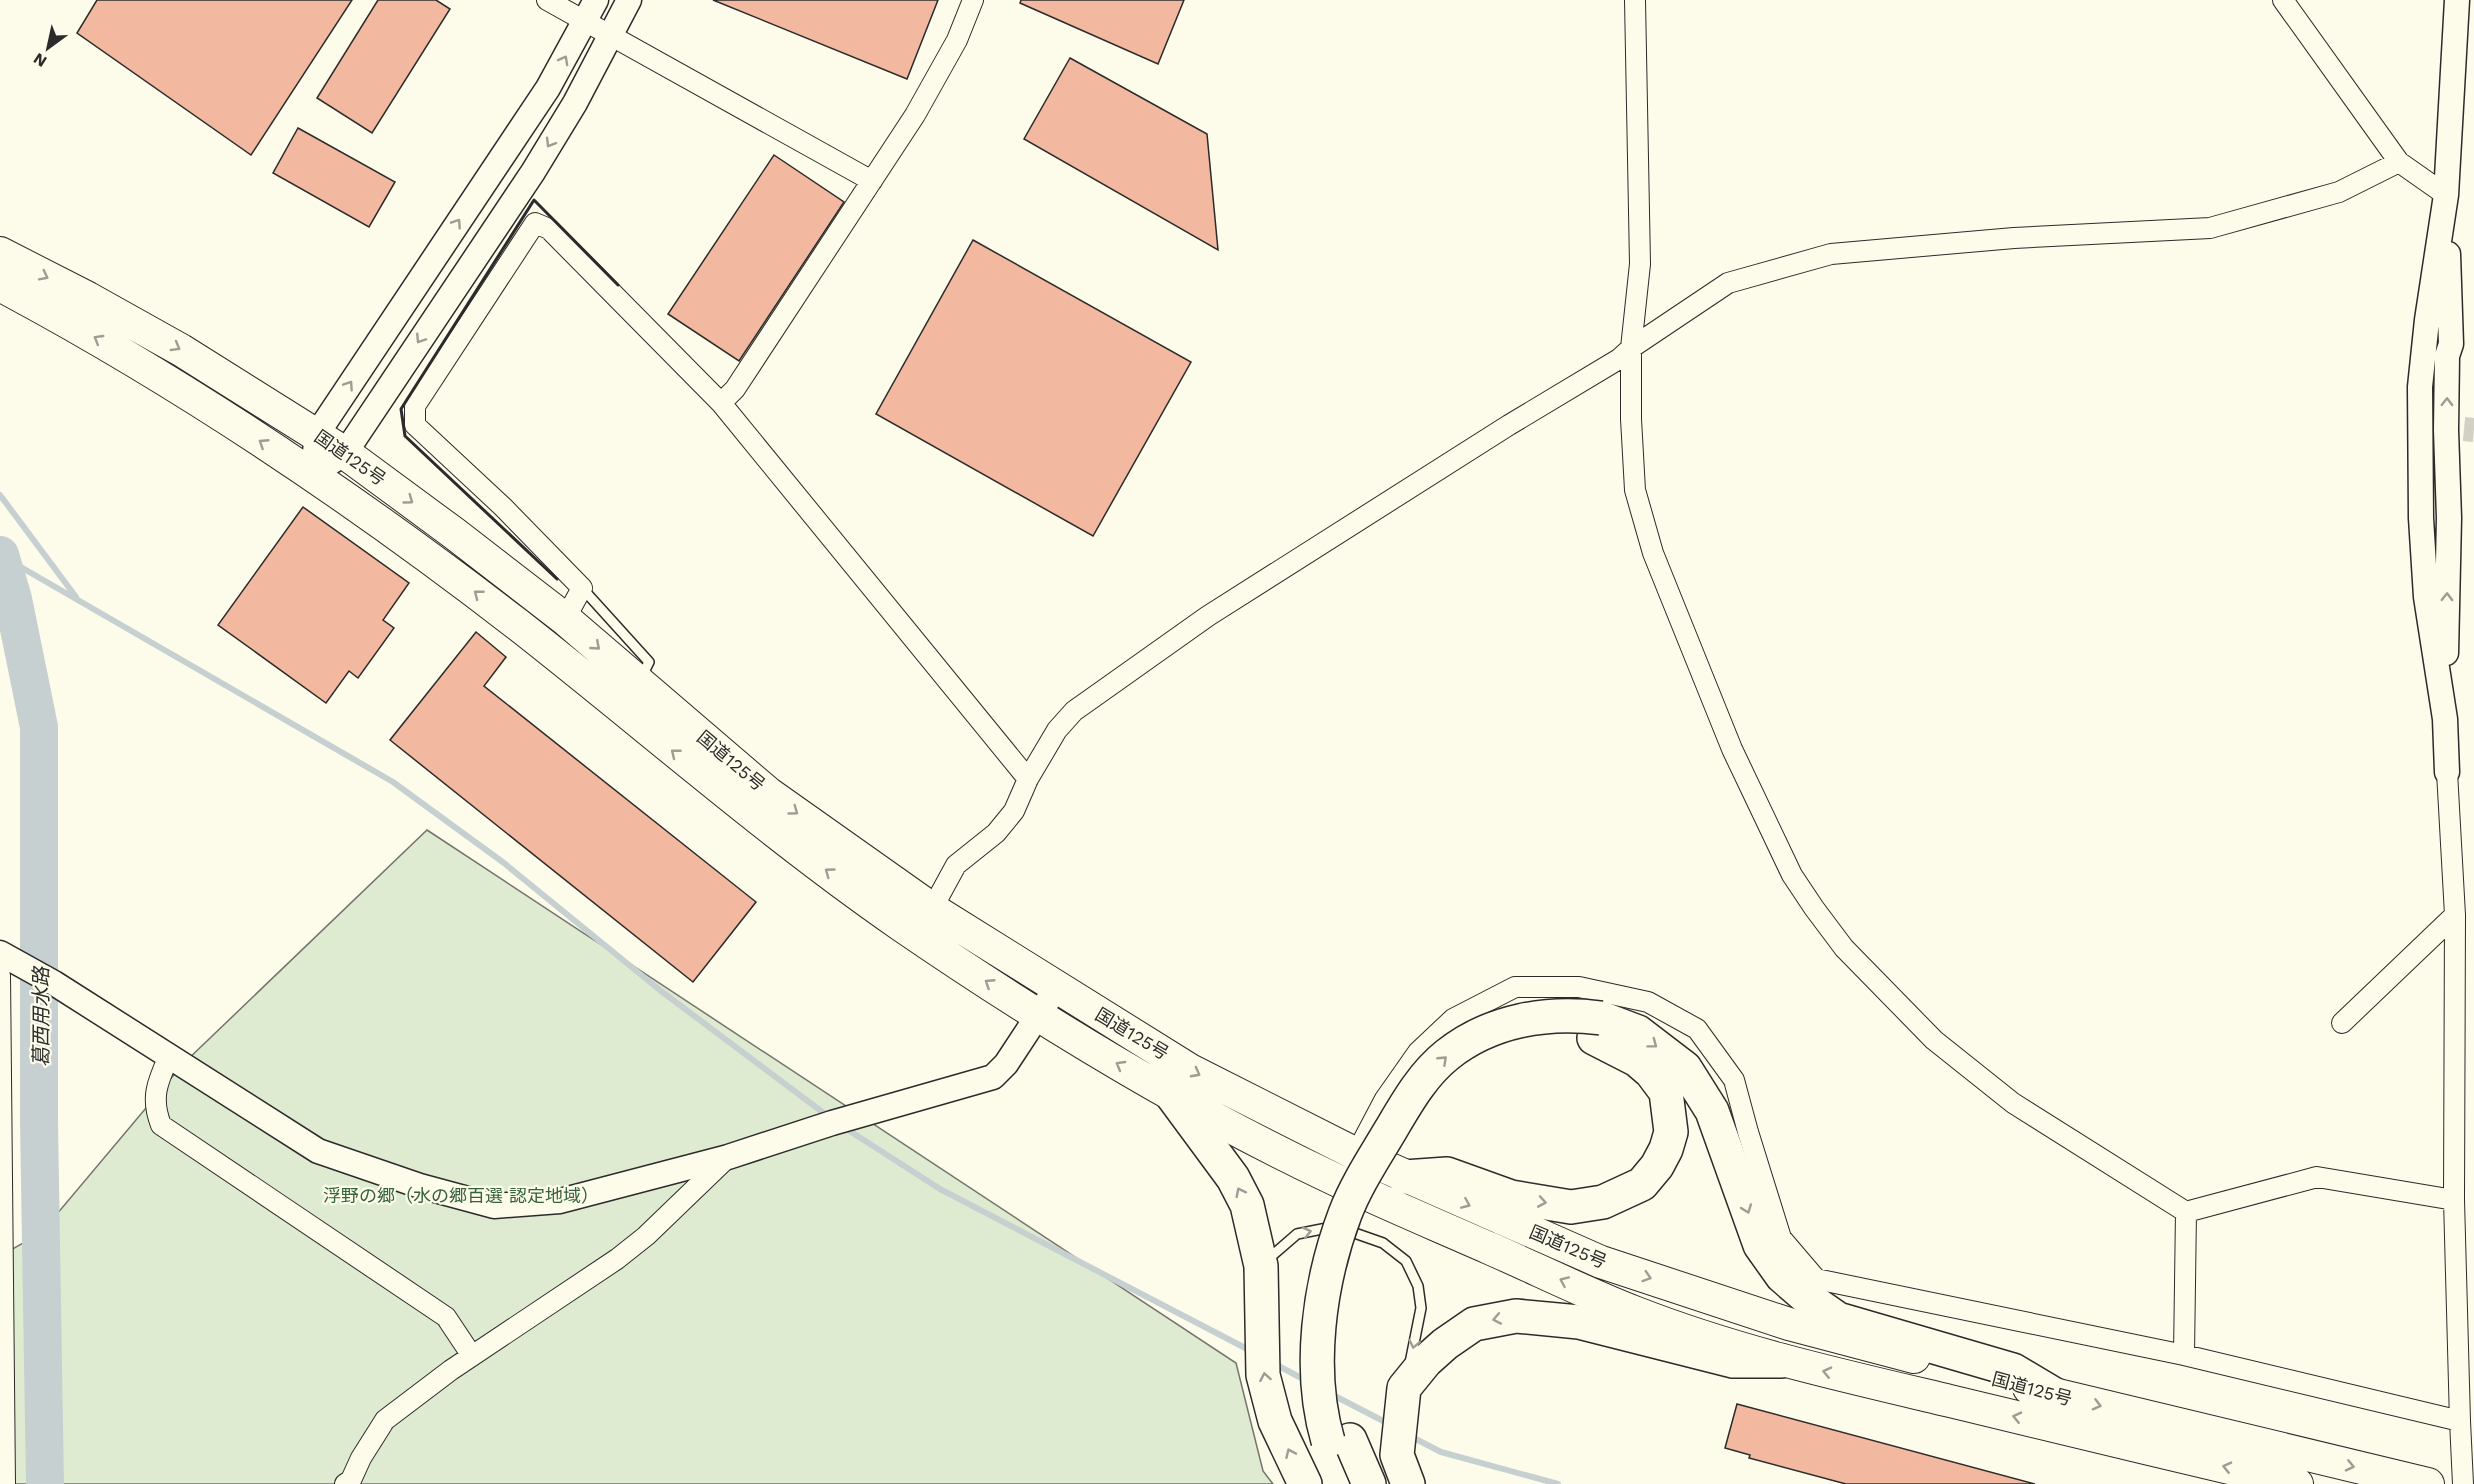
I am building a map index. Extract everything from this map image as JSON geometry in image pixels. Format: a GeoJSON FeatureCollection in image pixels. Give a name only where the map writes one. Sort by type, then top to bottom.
{"type":"FeatureCollection","features":[{"type":"Feature","properties":{"kind":"highway","name":"国道125号"},"geometry":{"type":"LineString","coordinates":[[0,253],[88,298],[181,350],[345,453],[565,619],[768,793],[932,909],[1190,1070],[1404,1177],[1600,1262],[1788,1324],[2055,1395],[2291,1472]]}},
{"type":"Feature","properties":{"kind":"highway","name":"国道125号"},"geometry":{"type":"LineString","coordinates":[[0,285],[62,318],[160,377],[313,474],[506,616],[791,845],[899,924],[1038,1016],[1171,1094],[1331,1178],[1635,1313],[1781,1361],[2291,1472],[2428,1484]]}},
{"type":"Feature","properties":{"kind":"highway"},"geometry":{"type":"LineString","coordinates":[[1369,1484],[1339,1441],[1318,1396],[1316,1362],[1321,1315],[1331,1261],[1351,1200],[1410,1098],[1425,1077],[1447,1055],[1482,1033],[1513,1022],[1541,1016],[1598,1028],[1638,1032],[1685,1068],[1712,1111],[1760,1245],[1782,1275],[1805,1296],[1838,1319],[2013,1370],[2055,1395]]}},
{"type":"Feature","properties":{"kind":"highway"},"geometry":{"type":"LineString","coordinates":[[1404,1177],[1448,1174],[1511,1197],[1571,1207],[1603,1202],[1642,1184],[1657,1166],[1666,1149],[1671,1132],[1666,1092],[1651,1072],[1598,1028]]}},
{"type":"Feature","properties":{"kind":"highway"},"geometry":{"type":"LineString","coordinates":[[1171,1094],[1233,1178],[1247,1205],[1261,1266],[1263,1375],[1275,1421],[1305,1484]]}},
{"type":"Feature","properties":{"kind":"highway"},"geometry":{"type":"LineString","coordinates":[[1403,1470],[1402,1398],[1432,1355],[1474,1324],[1516,1316],[1579,1322],[1733,1361],[1781,1361]]}},
{"type":"Feature","properties":{"kind":"highway"},"geometry":{"type":"LineString","coordinates":[[1339,1441],[1347,1484]]}},
{"type":"Feature","properties":{"kind":"street"},"geometry":{"type":"LineString","coordinates":[[547,0],[591,10],[612,35],[872,181]]}},
{"type":"Feature","properties":{"kind":"street"},"geometry":{"type":"LineString","coordinates":[[313,474],[345,453],[533,172],[575,103],[629,0]]}},
{"type":"Feature","properties":{"kind":"street"},"geometry":{"type":"LineString","coordinates":[[721,403],[735,389],[915,115],[957,40],[973,0]]}},
{"type":"Feature","properties":{"kind":"street"},"geometry":{"type":"LineString","coordinates":[[1635,0],[1640,264],[1631,348],[1631,419],[1635,490],[1653,553],[1732,749],[1792,875],[1814,908],[1844,948],[1934,1040],[2013,1103],[2186,1212],[2317,1177],[2454,1200]]}},
{"type":"Feature","properties":{"kind":"street"},"geometry":{"type":"LineString","coordinates":[[2283,0],[2399,162],[2446,195]]}},
{"type":"Feature","properties":{"kind":"street"},"geometry":{"type":"LineString","coordinates":[[2457,0],[2446,195],[2451,344],[2447,357],[2455,429],[2449,518],[2445,719],[2456,915],[2454,1200],[2463,1484]]}},
{"type":"Feature","properties":{"kind":"street"},"geometry":{"type":"LineString","coordinates":[[313,474],[317,434],[549,88],[591,10]]}},
{"type":"Feature","properties":{"kind":"street"},"geometry":{"type":"LineString","coordinates":[[932,909],[956,866],[996,833],[1014,811],[1028,779],[1057,729],[1074,711],[1208,616],[1509,425],[1619,359],[1631,348],[1728,283],[1831,254],[2014,238],[2210,228],[2339,192],[2399,162]]}},
{"type":"Feature","properties":{"kind":"street"},"geometry":{"type":"LineString","coordinates":[[2445,719],[2426,597],[2421,518],[2420,387],[2427,320],[2446,195]]}},
{"type":"Feature","properties":{"kind":"street"},"geometry":{"type":"LineString","coordinates":[[565,619],[582,588],[503,507],[416,425],[415,406],[535,224],[549,230],[721,403],[1028,779]]}},
{"type":"Feature","properties":{"kind":"street"},"geometry":{"type":"LineString","coordinates":[[2342,1023],[2456,915]]}},
{"type":"Feature","properties":{"kind":"street"},"geometry":{"type":"LineString","coordinates":[[5,1484],[1,1059],[5,963],[54,983],[318,1151],[420,1186],[494,1206],[560,1201],[728,1157],[832,1123],[993,1077],[1006,1064],[1056,988]]}},
{"type":"Feature","properties":{"kind":"street"},"geometry":{"type":"LineString","coordinates":[[1356,1154],[1385,1099],[1418,1052],[1452,1019],[1515,987],[1579,987],[1648,1002],[1697,1029],[1734,1080],[1781,1238],[1816,1279],[2184,1355],[2460,1421]]}},
{"type":"Feature","properties":{"kind":"street"},"geometry":{"type":"LineString","coordinates":[[169,1056],[156,1085],[155,1110],[161,1125],[446,1317],[472,1356]]}},
{"type":"Feature","properties":{"kind":"street"},"geometry":{"type":"LineString","coordinates":[[345,1484],[351,1480],[361,1458],[385,1420],[472,1356],[617,1259],[646,1236],[728,1157]]}},
{"type":"Feature","properties":{"kind":"street"},"geometry":{"type":"LineString","coordinates":[[2184,1355],[2186,1212]]}},
{"type":"Feature","properties":{"kind":"lane"},"geometry":{"type":"LineString","coordinates":[[582,588],[649,662],[638,682]]}},
{"type":"Feature","properties":{"kind":"lane"},"geometry":{"type":"LineString","coordinates":[[1261,1266],[1297,1234],[1335,1227],[1383,1243],[1406,1261],[1418,1286],[1421,1308],[1402,1398]]}},
{"type":"Feature","properties":{"kind":"green space","name":"浮野の郷（水の郷百選 認定地域）"},"geometry":{"type":"Polygon","coordinates":[[[427,830],[1236,1363],[1263,1471],[1273,1484],[0,1484],[0,1256],[41,1233],[183,1064],[427,830]]]}},
{"type":"Feature","properties":{"kind":"building"},"geometry":{"type":"Polygon","coordinates":[[[97,0],[352,0],[251,155],[77,33],[97,0]]]}},
{"type":"Feature","properties":{"kind":"building"},"geometry":{"type":"Polygon","coordinates":[[[378,0],[436,0],[450,9],[372,133],[317,98],[378,0]]]}},
{"type":"Feature","properties":{"kind":"building"},"geometry":{"type":"Polygon","coordinates":[[[713,0],[938,0],[907,79],[713,0]]]}},
{"type":"Feature","properties":{"kind":"building"},"geometry":{"type":"Polygon","coordinates":[[[1021,0],[1184,0],[1158,64],[1020,3],[1021,0]]]}},
{"type":"Feature","properties":{"kind":"building"},"geometry":{"type":"Polygon","coordinates":[[[1070,58],[1207,134],[1218,250],[1024,139],[1070,58]]]}},
{"type":"Feature","properties":{"kind":"building"},"geometry":{"type":"Polygon","coordinates":[[[298,128],[395,182],[369,227],[273,173],[298,128]]]}},
{"type":"Feature","properties":{"kind":"building"},"geometry":{"type":"Polygon","coordinates":[[[774,155],[844,202],[739,361],[668,314],[774,155]]]}},
{"type":"Feature","properties":{"kind":"building"},"geometry":{"type":"Polygon","coordinates":[[[973,240],[1191,362],[1093,536],[876,414],[973,240]]]}},
{"type":"Feature","properties":{"kind":"building"},"geometry":{"type":"Polygon","coordinates":[[[303,507],[409,583],[383,620],[394,628],[358,678],[349,671],[326,703],[218,625],[303,507]]]}},
{"type":"Feature","properties":{"kind":"building"},"geometry":{"type":"Polygon","coordinates":[[[476,632],[506,657],[484,686],[756,902],[693,982],[390,740],[476,632]]]}},
{"type":"Feature","properties":{"kind":"building"},"geometry":{"type":"Polygon","coordinates":[[[1737,1404],[2035,1484],[1846,1484],[1749,1458],[1750,1455],[1725,1448],[1737,1404]]]}},
{"type":"Feature","properties":{"kind":"waterway"},"geometry":{"type":"LineString","coordinates":[[0,495],[76,597]]}},
{"type":"Feature","properties":{"kind":"waterway"},"geometry":{"type":"LineString","coordinates":[[0,555],[393,782],[504,863],[661,991],[829,1117]]}},
{"type":"Feature","properties":{"kind":"waterway","name":"葛西用水路"},"geometry":{"type":"LineString","coordinates":[[0,555],[13,599],[39,727],[39,1122],[45,1484]]}},
{"type":"Feature","properties":{"kind":"waterway"},"geometry":{"type":"LineString","coordinates":[[842,1126],[940,1189],[1251,1351]]}},
{"type":"Feature","properties":{"kind":"waterway"},"geometry":{"type":"LineString","coordinates":[[1273,1363],[1307,1381]]}},
{"type":"Feature","properties":{"kind":"waterway"},"geometry":{"type":"LineString","coordinates":[[1329,1393],[1389,1424]]}},
{"type":"Feature","properties":{"kind":"waterway"},"geometry":{"type":"LineString","coordinates":[[1408,1435],[1441,1452],[1558,1484]]}},
{"type":"Feature","properties":{"kind":"tunnel"},"geometry":{"type":"LineString","coordinates":[[2464,429],[2474,430]]}},
{"type":"Feature","properties":{"kind":"wall"},"geometry":{"type":"LineString","coordinates":[[557,579],[405,436],[401,409],[534,200],[618,285]]}}]}
